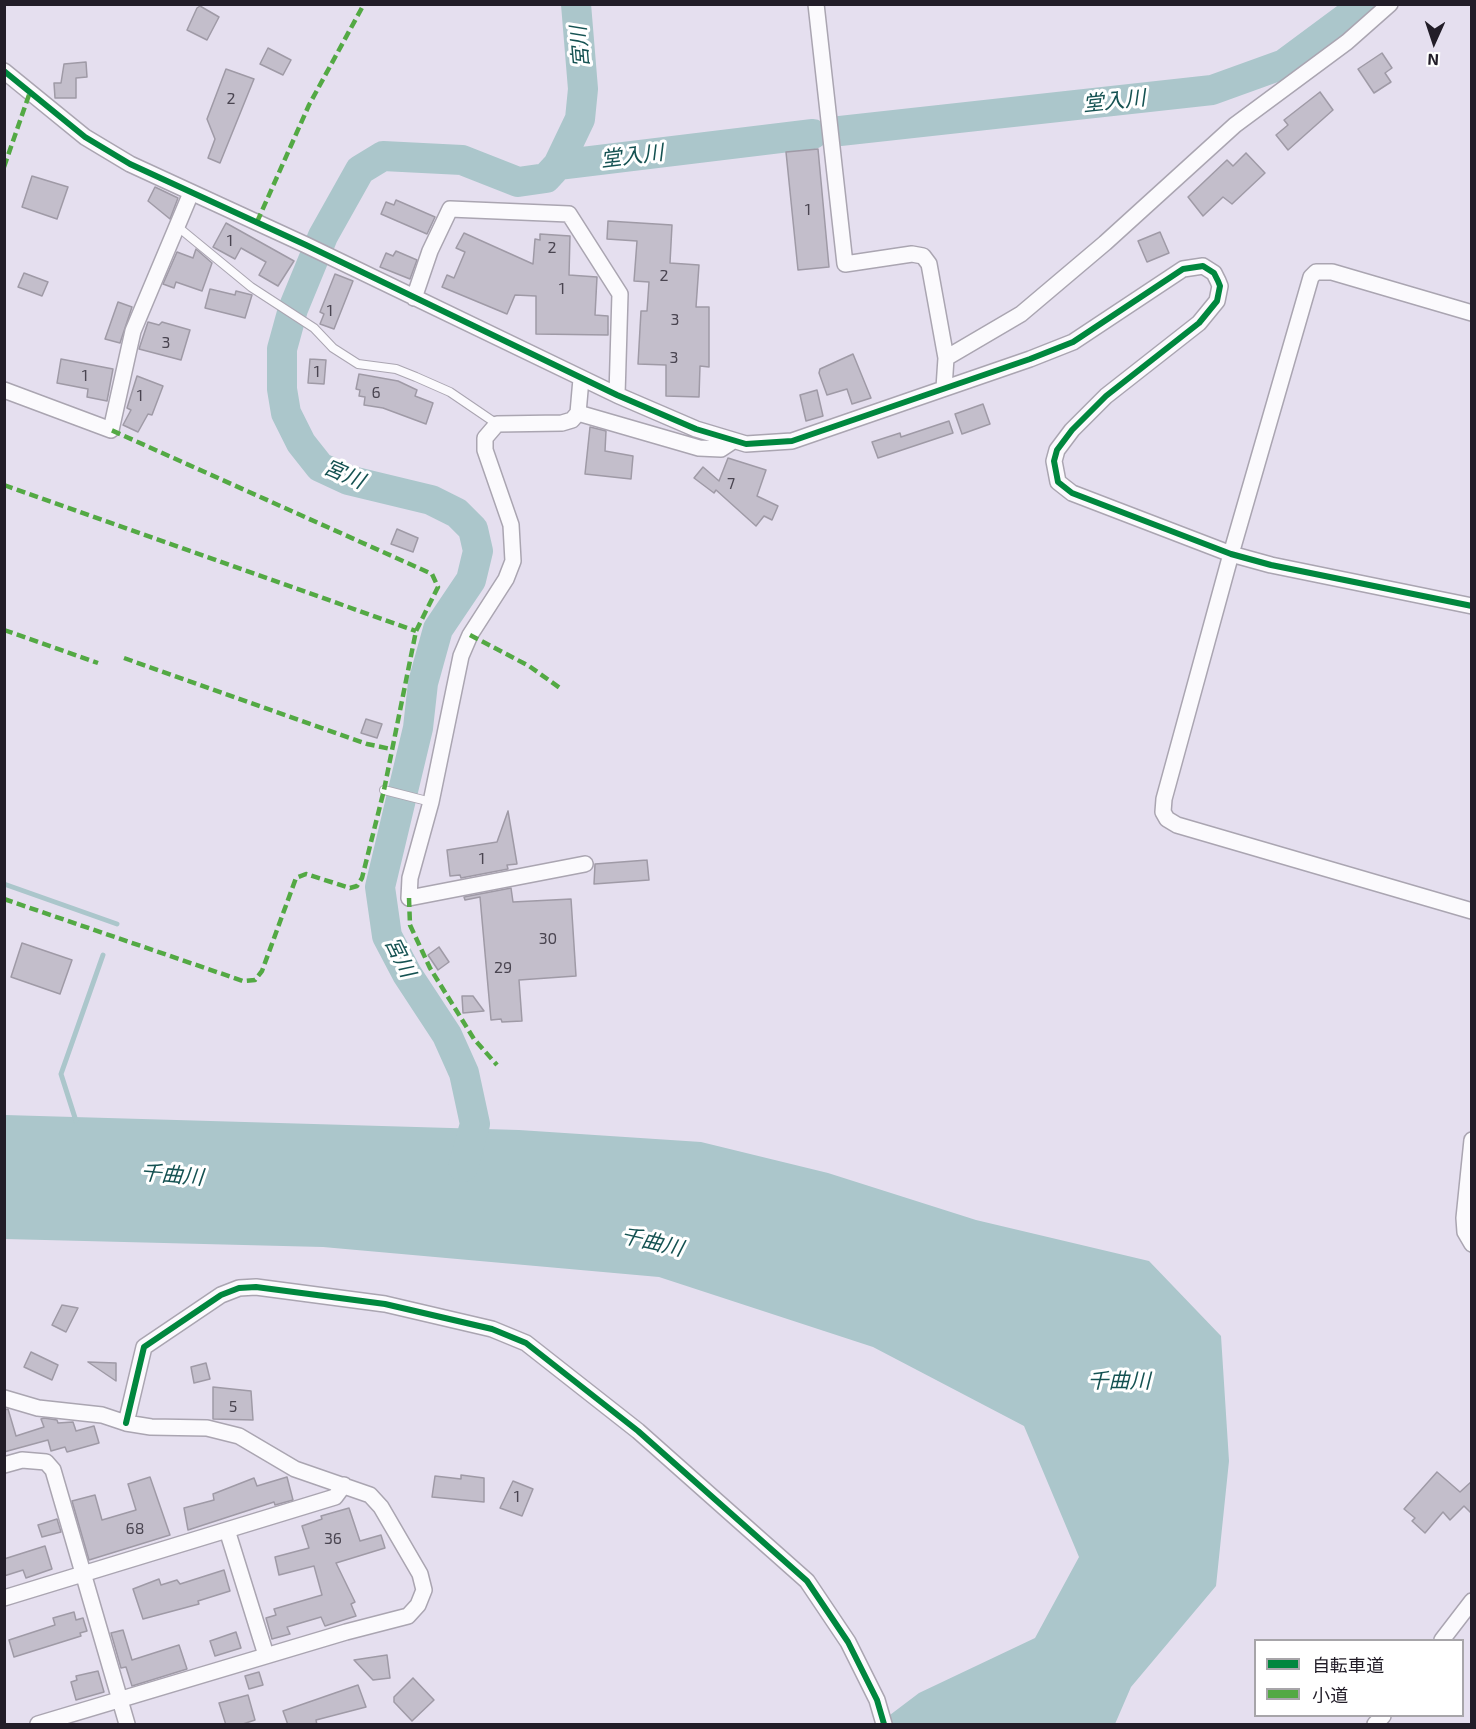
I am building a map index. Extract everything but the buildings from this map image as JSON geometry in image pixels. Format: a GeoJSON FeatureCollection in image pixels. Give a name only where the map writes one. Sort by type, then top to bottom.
{"type":"FeatureCollection","features":[{"type":"Feature","properties":{"kind":"street"},"geometry":{"type":"LineString","coordinates":[[816,4],[845,264],[912,254],[923,256],[929,264],[946,358],[944,388]]}},
{"type":"Feature","properties":{"kind":"street"},"geometry":{"type":"LineString","coordinates":[[946,358],[1021,314],[1105,243],[1235,125],[1347,42],[1390,4]]}},
{"type":"Feature","properties":{"kind":"street"},"geometry":{"type":"LineString","coordinates":[[4,71],[85,137],[129,164],[306,244],[581,379],[733,441],[762,444],[792,441],[1073,342],[1183,269],[1197,266],[1209,269],[1214,273],[1220,286],[1217,301],[1199,322],[1088,412],[1057,450],[1054,473],[1058,482],[1072,493],[1231,554],[1271,565],[1472,606]]}},
{"type":"Feature","properties":{"kind":"street"},"geometry":{"type":"LineString","coordinates":[[4,390],[111,430],[133,331],[154,275],[178,227],[191,193]]}},
{"type":"Feature","properties":{"kind":"street"},"geometry":{"type":"LineString","coordinates":[[414,298],[430,251],[450,209],[568,214],[620,294],[617,395]]}},
{"type":"Feature","properties":{"kind":"street"},"geometry":{"type":"LineString","coordinates":[[1472,313],[1332,272],[1316,272],[1307,288],[1231,554],[1164,799],[1163,812],[1167,819],[1177,825],[1472,911]]}},
{"type":"Feature","properties":{"kind":"street"},"geometry":{"type":"LineString","coordinates":[[581,379],[578,413],[572,420],[562,423],[497,424],[485,438],[485,450],[511,525],[513,561],[506,579],[470,635],[460,656],[431,802],[410,878],[409,898],[585,864]]}},
{"type":"Feature","properties":{"kind":"street"},"geometry":{"type":"LineString","coordinates":[[578,413],[699,448],[721,449],[733,441]]}},
{"type":"Feature","properties":{"kind":"street"},"geometry":{"type":"LineString","coordinates":[[1472,1140],[1464,1218],[1465,1232],[1472,1244]]}},
{"type":"Feature","properties":{"kind":"street"},"geometry":{"type":"LineString","coordinates":[[126,1423],[144,1347],[221,1295],[239,1288],[255,1287],[385,1304],[492,1329],[526,1343],[638,1431],[807,1581],[848,1642],[877,1700],[884,1725]]}},
{"type":"Feature","properties":{"kind":"street"},"geometry":{"type":"LineString","coordinates":[[4,1398],[38,1408],[102,1415],[126,1423],[151,1427],[207,1428],[239,1436],[295,1469],[370,1495],[381,1507],[420,1574],[424,1590],[418,1605],[408,1616],[266,1655],[38,1725]]}},
{"type":"Feature","properties":{"kind":"street"},"geometry":{"type":"LineString","coordinates":[[4,1465],[22,1460],[46,1462],[52,1470],[127,1725]]}},
{"type":"Feature","properties":{"kind":"street"},"geometry":{"type":"LineString","coordinates":[[4,1598],[335,1497],[344,1485]]}},
{"type":"Feature","properties":{"kind":"street"},"geometry":{"type":"LineString","coordinates":[[227,1530],[266,1655]]}},
{"type":"Feature","properties":{"kind":"street"},"geometry":{"type":"LineString","coordinates":[[1444,1639],[1472,1601]]}},
{"type":"Feature","properties":{"kind":"lane"},"geometry":{"type":"LineString","coordinates":[[178,227],[281,309],[302,320],[333,348],[358,364],[396,369],[416,377],[450,392],[497,424]]}},
{"type":"Feature","properties":{"kind":"lane"},"geometry":{"type":"LineString","coordinates":[[387,791],[431,802]]}},
{"type":"Feature","properties":{"kind":"water","name":"千曲川"},"geometry":{"type":"Polygon","coordinates":[[[5,1115],[519,1130],[701,1142],[828,1173],[976,1220],[1149,1261],[1221,1336],[1229,1461],[1216,1586],[1131,1687],[1115,1724],[878,1724],[919,1693],[1035,1638],[1079,1557],[1024,1426],[873,1347],[659,1277],[323,1247],[5,1239],[5,1115]]]}},
{"type":"Feature","properties":{"kind":"waterway","name":"宮川"},"geometry":{"type":"LineString","coordinates":[[463,1167],[475,1124],[464,1073],[447,1035],[407,974],[387,936],[380,887],[418,728],[423,683],[438,629],[471,580],[478,551],[473,529],[457,513],[431,500],[348,480],[320,467],[301,443],[286,413],[282,389],[282,349],[293,309],[323,236],[360,170],[383,156],[462,160],[518,182],[546,178],[558,165],[580,119],[583,89],[576,4]]}},
{"type":"Feature","properties":{"kind":"waterway","name":"堂入川"},"geometry":{"type":"LineString","coordinates":[[840,131],[1212,90],[1284,64],[1365,4]]}},
{"type":"Feature","properties":{"kind":"waterway","name":"堂入川"},"geometry":{"type":"LineString","coordinates":[[558,165],[813,134]]}},
{"type":"Feature","properties":{"kind":"waterway"},"geometry":{"type":"LineString","coordinates":[[4,884],[117,924]]}},
{"type":"Feature","properties":{"kind":"waterway"},"geometry":{"type":"LineString","coordinates":[[76,1121],[61,1074],[103,955]]}},
{"type":"Feature","properties":{"kind":"marked path"},"geometry":{"type":"LineString","coordinates":[[257,222],[309,105],[364,4]]}},
{"type":"Feature","properties":{"kind":"marked path"},"geometry":{"type":"LineString","coordinates":[[4,167],[30,92]]}},
{"type":"Feature","properties":{"kind":"marked path"},"geometry":{"type":"LineString","coordinates":[[4,899],[243,981],[255,980],[262,971],[296,878],[306,874],[350,888],[357,886],[362,878],[384,790],[416,631],[438,587],[432,574],[111,430]]}},
{"type":"Feature","properties":{"kind":"marked path"},"geometry":{"type":"LineString","coordinates":[[4,485],[416,631]]}},
{"type":"Feature","properties":{"kind":"marked path"},"geometry":{"type":"LineString","coordinates":[[4,630],[98,663]]}},
{"type":"Feature","properties":{"kind":"marked path"},"geometry":{"type":"LineString","coordinates":[[470,635],[529,666],[560,688]]}},
{"type":"Feature","properties":{"kind":"marked path"},"geometry":{"type":"LineString","coordinates":[[124,658],[367,744],[391,749]]}},
{"type":"Feature","properties":{"kind":"marked path"},"geometry":{"type":"LineString","coordinates":[[409,898],[410,925],[430,968],[474,1039],[497,1065]]}},
{"type":"Feature","properties":{"kind":"cycle path"},"geometry":{"type":"LineString","coordinates":[[4,71],[85,137],[130,164],[306,245],[617,395],[696,429],[746,444],[792,441],[1030,359],[1073,342],[1183,269],[1203,266],[1214,273],[1220,286],[1217,301],[1199,323],[1106,396],[1072,430],[1057,450],[1054,461],[1058,482],[1072,493],[1231,554],[1271,565],[1472,606]]}},
{"type":"Feature","properties":{"kind":"cycle path"},"geometry":{"type":"LineString","coordinates":[[126,1423],[144,1347],[221,1295],[239,1288],[256,1287],[385,1304],[492,1329],[526,1343],[638,1431],[807,1581],[848,1642],[877,1700],[884,1724]]}}]}
